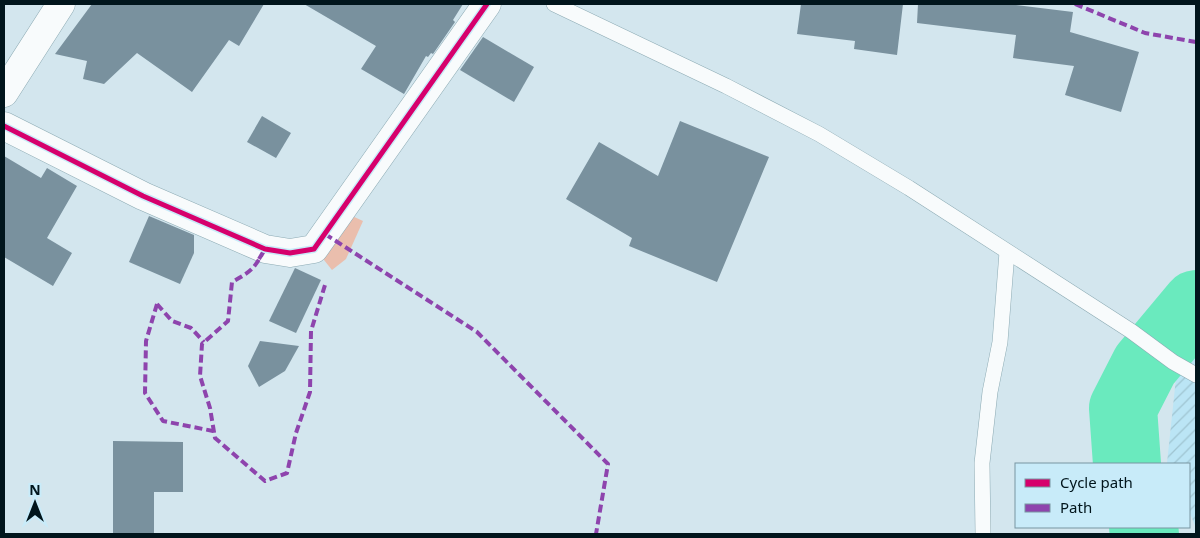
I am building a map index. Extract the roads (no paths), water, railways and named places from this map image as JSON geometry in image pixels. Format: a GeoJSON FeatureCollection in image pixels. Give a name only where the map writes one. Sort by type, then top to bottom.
{"type":"FeatureCollection","features":[{"type":"Feature","properties":{"kind":"street"},"geometry":{"type":"LineString","coordinates":[[4,93],[61,4]]}},
{"type":"Feature","properties":{"kind":"street"},"geometry":{"type":"LineString","coordinates":[[4,126],[143,196],[265,248],[290,254],[314,249],[487,4]]}},
{"type":"Feature","properties":{"kind":"lane"},"geometry":{"type":"LineString","coordinates":[[554,4],[726,86],[819,134],[909,188],[1132,331],[1173,362],[1196,375]]}},
{"type":"Feature","properties":{"kind":"lane"},"geometry":{"type":"LineString","coordinates":[[983,534],[982,463],[990,392],[1000,342],[1007,252]]}},
{"type":"Feature","properties":{"kind":"waterway"},"geometry":{"type":"LineString","coordinates":[[1127,463],[1123,408],[1145,365],[1196,304]]}},
{"type":"Feature","properties":{"kind":"waterway"},"geometry":{"type":"LineString","coordinates":[[1143,528],[1145,534]]}}]}
